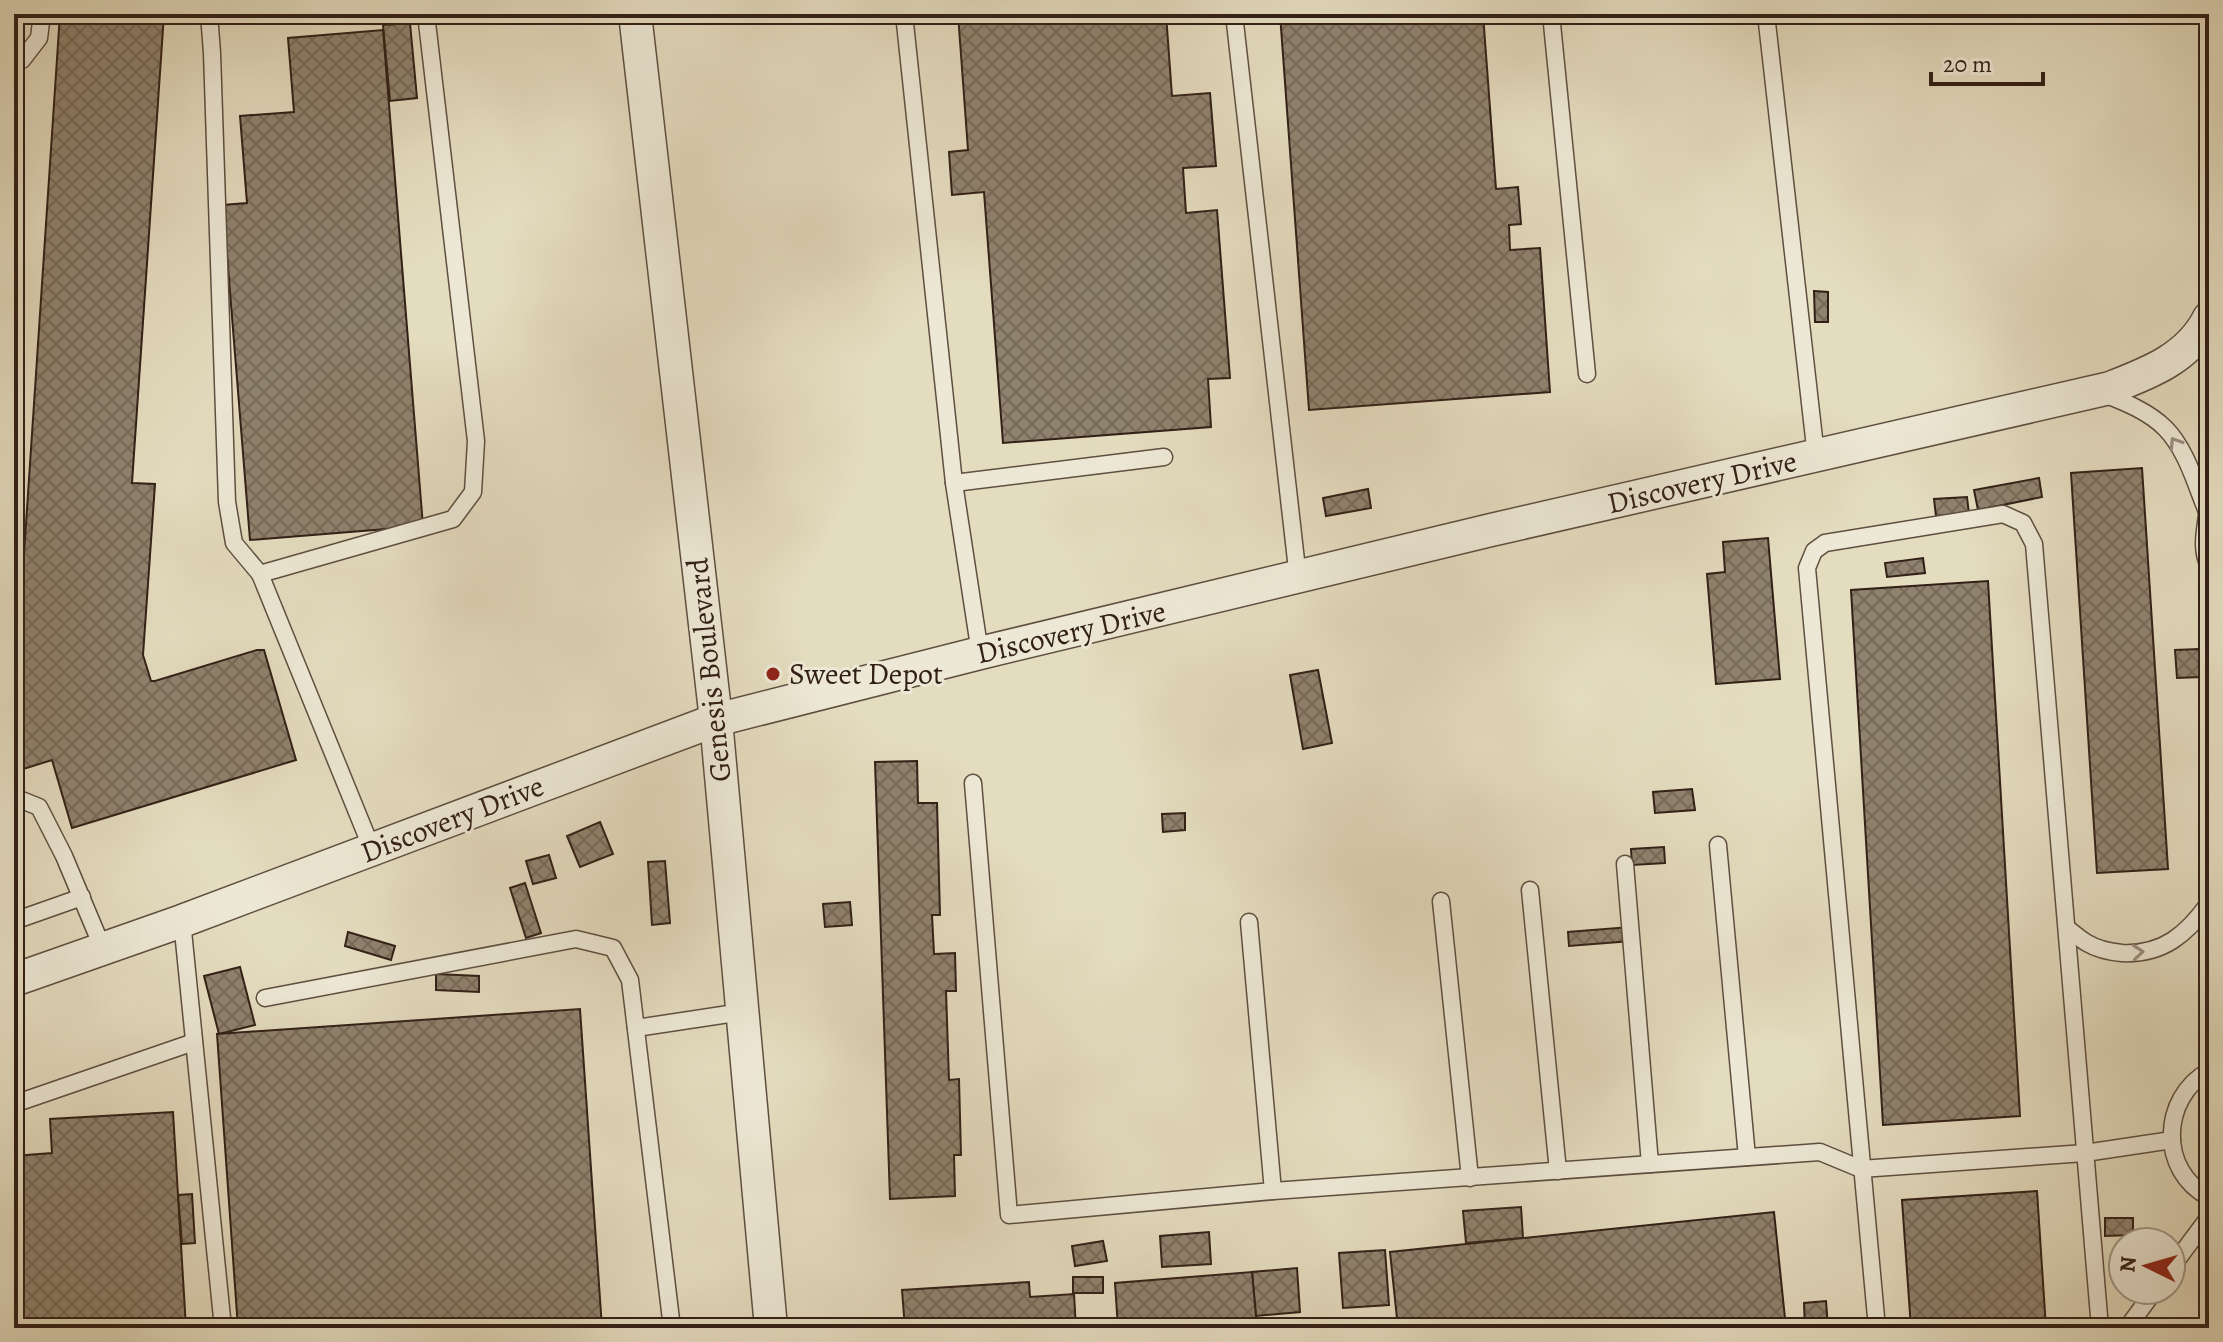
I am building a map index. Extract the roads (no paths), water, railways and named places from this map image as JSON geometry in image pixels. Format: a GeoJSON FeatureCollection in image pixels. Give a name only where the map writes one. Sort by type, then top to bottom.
{"type":"FeatureCollection","features":[{"type":"Feature","properties":{"kind":"street","name":"Genesis Boulevard"},"geometry":{"type":"LineString","coordinates":[[635,14],[716,720],[771,1328]]}},
{"type":"Feature","properties":{"kind":"street","name":"Discovery Drive"},"geometry":{"type":"LineString","coordinates":[[14,980],[182,921],[716,720],[1491,530],[2103,389],[2156,370],[2206,333]]}},
{"type":"Feature","properties":{"kind":"lane"},"geometry":{"type":"LineString","coordinates":[[14,61],[22,60],[39,38],[42,14]]}},
{"type":"Feature","properties":{"kind":"lane"},"geometry":{"type":"LineString","coordinates":[[209,14],[227,502],[234,543],[260,574],[372,849]]}},
{"type":"Feature","properties":{"kind":"lane"},"geometry":{"type":"LineString","coordinates":[[260,574],[453,519],[473,492],[476,441],[426,14]]}},
{"type":"Feature","properties":{"kind":"lane"},"geometry":{"type":"LineString","coordinates":[[904,14],[954,483],[980,653]]}},
{"type":"Feature","properties":{"kind":"lane"},"geometry":{"type":"LineString","coordinates":[[1234,14],[1298,578]]}},
{"type":"Feature","properties":{"kind":"lane"},"geometry":{"type":"LineString","coordinates":[[1551,14],[1587,374]]}},
{"type":"Feature","properties":{"kind":"lane"},"geometry":{"type":"LineString","coordinates":[[1766,14],[1816,456]]}},
{"type":"Feature","properties":{"kind":"lane"},"geometry":{"type":"LineString","coordinates":[[2103,389],[2165,428],[2181,452],[2208,514]]}},
{"type":"Feature","properties":{"kind":"lane"},"geometry":{"type":"LineString","coordinates":[[954,483],[1164,457]]}},
{"type":"Feature","properties":{"kind":"lane"},"geometry":{"type":"LineString","coordinates":[[2209,497],[2203,536],[2209,566]]}},
{"type":"Feature","properties":{"kind":"lane"},"geometry":{"type":"LineString","coordinates":[[1877,1328],[1807,568],[1814,551],[1825,543],[2003,514],[2023,523],[2034,544],[2100,1328]]}},
{"type":"Feature","properties":{"kind":"lane"},"geometry":{"type":"LineString","coordinates":[[973,783],[1009,1215],[1273,1191],[1820,1152],[1861,1169],[2085,1153],[2172,1140]]}},
{"type":"Feature","properties":{"kind":"lane"},"geometry":{"type":"LineString","coordinates":[[14,797],[39,807],[64,856],[103,949]]}},
{"type":"Feature","properties":{"kind":"lane"},"geometry":{"type":"LineString","coordinates":[[1718,845],[1747,1157]]}},
{"type":"Feature","properties":{"kind":"lane"},"geometry":{"type":"LineString","coordinates":[[1625,864],[1650,1164]]}},
{"type":"Feature","properties":{"kind":"lane"},"geometry":{"type":"LineString","coordinates":[[1530,890],[1558,1171]]}},
{"type":"Feature","properties":{"kind":"lane"},"geometry":{"type":"LineString","coordinates":[[14,921],[82,897]]}},
{"type":"Feature","properties":{"kind":"lane"},"geometry":{"type":"LineString","coordinates":[[1441,901],[1470,1178]]}},
{"type":"Feature","properties":{"kind":"lane"},"geometry":{"type":"LineString","coordinates":[[2067,928],[2089,945],[2112,952],[2137,954],[2159,949],[2180,936],[2209,903]]}},
{"type":"Feature","properties":{"kind":"lane"},"geometry":{"type":"LineString","coordinates":[[182,921],[223,1328]]}},
{"type":"Feature","properties":{"kind":"lane"},"geometry":{"type":"LineString","coordinates":[[1249,922],[1273,1191]]}},
{"type":"Feature","properties":{"kind":"lane"},"geometry":{"type":"LineString","coordinates":[[265,998],[576,939],[613,948],[630,980],[672,1328]]}},
{"type":"Feature","properties":{"kind":"lane"},"geometry":{"type":"LineString","coordinates":[[636,1028],[742,1012]]}},
{"type":"Feature","properties":{"kind":"lane"},"geometry":{"type":"LineString","coordinates":[[14,1104],[194,1042]]}},
{"type":"Feature","properties":{"kind":"lane"},"geometry":{"type":"LineString","coordinates":[[2209,1071],[2187,1088],[2175,1109],[2171,1131],[2174,1155],[2183,1175],[2209,1197]]}},
{"type":"Feature","properties":{"kind":"lane"},"geometry":{"type":"LineString","coordinates":[[2187,1247],[2209,1217]]}},
{"type":"Feature","properties":{"kind":"lane"},"geometry":{"type":"LineString","coordinates":[[2127,1328],[2143,1306]]}},
{"type":"Feature","properties":{"kind":"place","name":"Sweet Depot"},"geometry":{"type":"Point","coordinates":[773,674]}}]}
